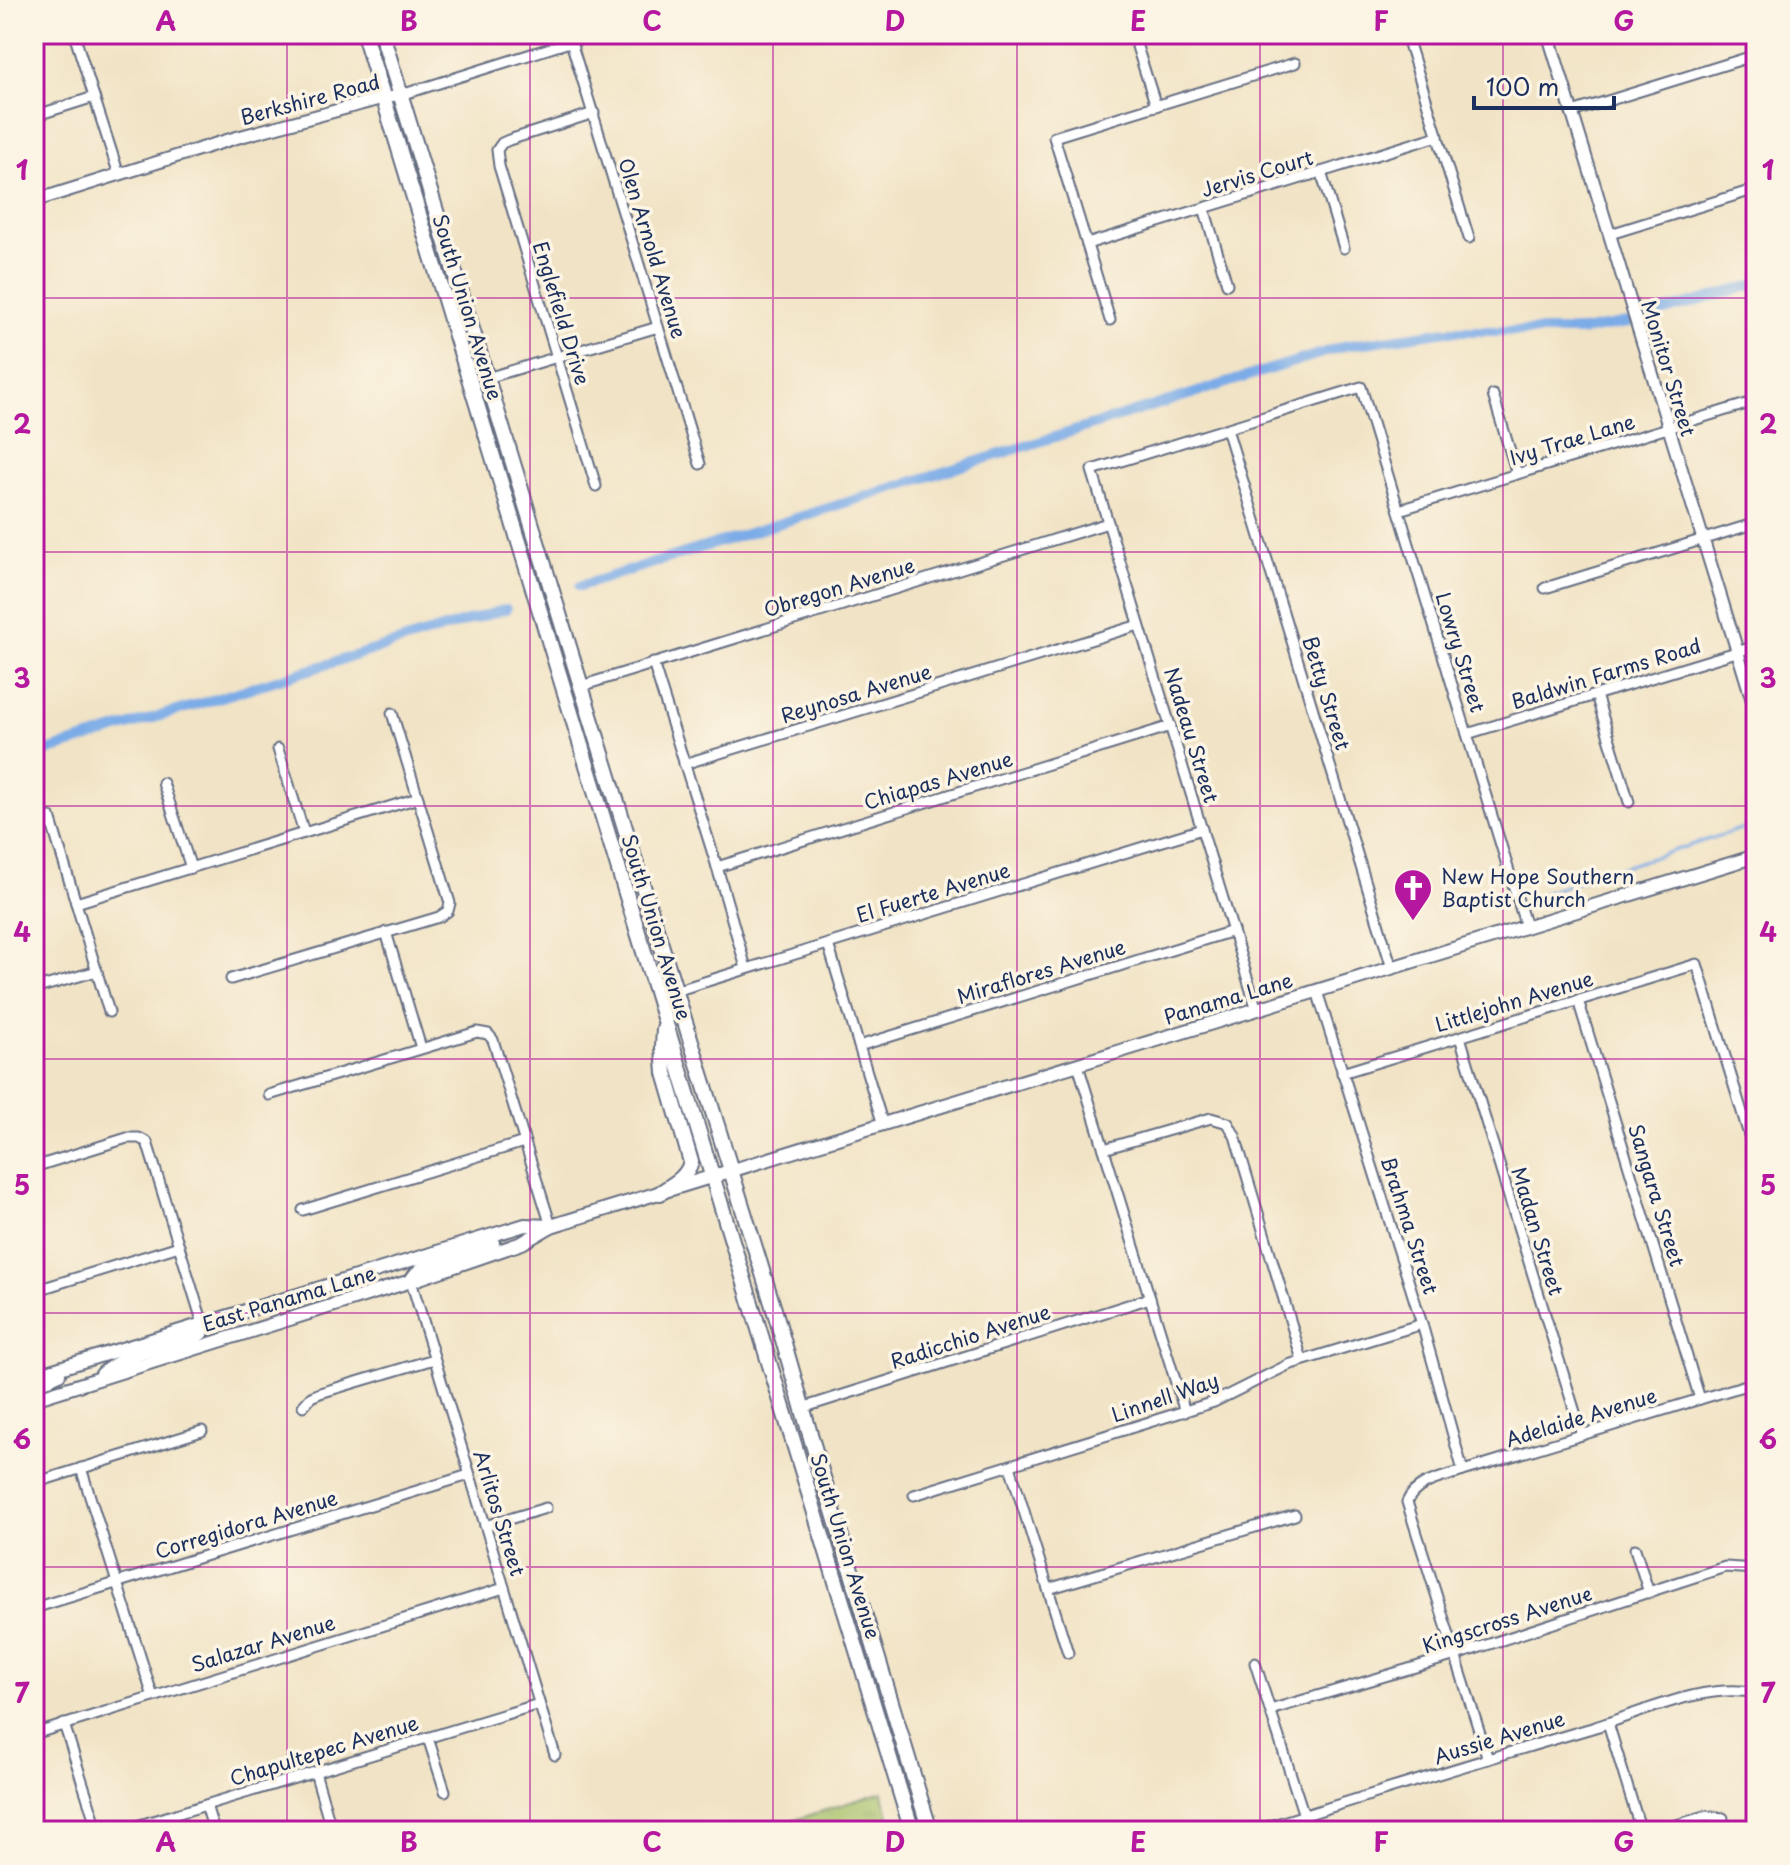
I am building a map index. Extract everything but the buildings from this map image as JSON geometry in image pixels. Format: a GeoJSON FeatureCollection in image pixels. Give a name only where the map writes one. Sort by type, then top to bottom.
{"type":"FeatureCollection","features":[{"type":"Feature","properties":{"kind":"main road","name":"South Union Avenue"},"geometry":{"type":"LineString","coordinates":[[364,34],[912,1831]]}},
{"type":"Feature","properties":{"kind":"main road","name":"South Union Avenue"},"geometry":{"type":"LineString","coordinates":[[382,34],[763,1272],[930,1828]]}},
{"type":"Feature","properties":{"kind":"main road","name":"Panama Lane"},"geometry":{"type":"LineString","coordinates":[[712,1177],[1756,856]]}},
{"type":"Feature","properties":{"kind":"main road"},"geometry":{"type":"LineString","coordinates":[[651,976],[656,975],[661,980],[680,1035],[697,1060]]}},
{"type":"Feature","properties":{"kind":"main road"},"geometry":{"type":"LineString","coordinates":[[660,1193],[683,1177],[691,1162],[665,1073],[665,1021]]}},
{"type":"Feature","properties":{"kind":"main road"},"geometry":{"type":"LineString","coordinates":[[675,1053],[690,1072],[716,1155],[732,1171]]}},
{"type":"Feature","properties":{"kind":"main road"},"geometry":{"type":"LineString","coordinates":[[712,1177],[723,1181],[743,1238],[763,1272]]}},
{"type":"Feature","properties":{"kind":"main road","name":"East Panama Lane"},"geometry":{"type":"LineString","coordinates":[[34,1399],[411,1281],[522,1243],[551,1226],[712,1177]]}},
{"type":"Feature","properties":{"kind":"main road","name":"East Panama Lane"},"geometry":{"type":"LineString","coordinates":[[34,1376],[525,1225],[551,1226]]}},
{"type":"Feature","properties":{"kind":"main road"},"geometry":{"type":"LineString","coordinates":[[411,1281],[411,1277],[421,1268],[494,1243],[519,1227]]}},
{"type":"Feature","properties":{"kind":"main road"},"geometry":{"type":"LineString","coordinates":[[97,1379],[109,1367],[124,1359],[196,1337],[203,1332],[203,1324]]}},
{"type":"Feature","properties":{"kind":"main road"},"geometry":{"type":"LineString","coordinates":[[34,1386],[74,1363]]}},
{"type":"Feature","properties":{"kind":"main road"},"geometry":{"type":"LineString","coordinates":[[854,1641],[865,1648],[886,1717],[898,1727]]}},
{"type":"Feature","properties":{"kind":"main road"},"geometry":{"type":"LineString","coordinates":[[889,1755],[899,1760],[918,1819],[930,1828]]}},
{"type":"Feature","properties":{"kind":"street"},"geometry":{"type":"LineString","coordinates":[[74,34],[119,175]]}},
{"type":"Feature","properties":{"kind":"street","name":"Berkshire Road"},"geometry":{"type":"LineString","coordinates":[[34,201],[235,138],[401,95],[595,34]]}},
{"type":"Feature","properties":{"kind":"street"},"geometry":{"type":"LineString","coordinates":[[1133,34],[1156,106]]}},
{"type":"Feature","properties":{"kind":"street"},"geometry":{"type":"LineString","coordinates":[[1406,34],[1469,238]]}},
{"type":"Feature","properties":{"kind":"street","name":"Monitor Street"},"geometry":{"type":"LineString","coordinates":[[1548,34],[1756,712]]}},
{"type":"Feature","properties":{"kind":"street","name":"Olen Arnold Avenue"},"geometry":{"type":"LineString","coordinates":[[571,42],[700,464]]}},
{"type":"Feature","properties":{"kind":"street"},"geometry":{"type":"LineString","coordinates":[[1572,112],[1756,55]]}},
{"type":"Feature","properties":{"kind":"street"},"geometry":{"type":"LineString","coordinates":[[1110,320],[1054,137],[1295,63]]}},
{"type":"Feature","properties":{"kind":"street"},"geometry":{"type":"LineString","coordinates":[[34,116],[94,97]]}},
{"type":"Feature","properties":{"kind":"street","name":"Englefield Drive"},"geometry":{"type":"LineString","coordinates":[[594,113],[509,140],[497,150],[499,166],[596,486]]}},
{"type":"Feature","properties":{"kind":"street","name":"Jervis Court"},"geometry":{"type":"LineString","coordinates":[[1087,244],[1438,136]]}},
{"type":"Feature","properties":{"kind":"street"},"geometry":{"type":"LineString","coordinates":[[1321,172],[1344,248]]}},
{"type":"Feature","properties":{"kind":"street"},"geometry":{"type":"LineString","coordinates":[[1610,234],[1756,189]]}},
{"type":"Feature","properties":{"kind":"street"},"geometry":{"type":"LineString","coordinates":[[1204,208],[1227,284]]}},
{"type":"Feature","properties":{"kind":"street"},"geometry":{"type":"LineString","coordinates":[[487,378],[658,327]]}},
{"type":"Feature","properties":{"kind":"street","name":"Lowry Street"},"geometry":{"type":"LineString","coordinates":[[1227,429],[1361,387],[1526,927]]}},
{"type":"Feature","properties":{"kind":"street"},"geometry":{"type":"LineString","coordinates":[[1493,395],[1517,474]]}},
{"type":"Feature","properties":{"kind":"street","name":"Ivy Trae Lane"},"geometry":{"type":"LineString","coordinates":[[1399,510],[1756,401]]}},
{"type":"Feature","properties":{"kind":"street","name":"Nadeau Street"},"geometry":{"type":"LineString","coordinates":[[1227,429],[1092,470],[1257,1010]]}},
{"type":"Feature","properties":{"kind":"street","name":"Betty Street"},"geometry":{"type":"LineString","coordinates":[[1227,429],[1392,968]]}},
{"type":"Feature","properties":{"kind":"street","name":"Obregon Avenue"},"geometry":{"type":"LineString","coordinates":[[581,686],[1108,523]]}},
{"type":"Feature","properties":{"kind":"street"},"geometry":{"type":"LineString","coordinates":[[1545,588],[1756,523]]}},
{"type":"Feature","properties":{"kind":"street","name":"Reynosa Avenue"},"geometry":{"type":"LineString","coordinates":[[684,764],[1139,625]]}},
{"type":"Feature","properties":{"kind":"street","name":"Baldwin Farms Road"},"geometry":{"type":"LineString","coordinates":[[1467,734],[1756,646]]}},
{"type":"Feature","properties":{"kind":"street"},"geometry":{"type":"LineString","coordinates":[[653,663],[746,968]]}},
{"type":"Feature","properties":{"kind":"street"},"geometry":{"type":"LineString","coordinates":[[1596,695],[1629,802]]}},
{"type":"Feature","properties":{"kind":"street"},"geometry":{"type":"LineString","coordinates":[[231,979],[439,917],[448,911],[450,903],[392,713]]}},
{"type":"Feature","properties":{"kind":"street","name":"Chiapas Avenue"},"geometry":{"type":"LineString","coordinates":[[717,867],[1171,726]]}},
{"type":"Feature","properties":{"kind":"street"},"geometry":{"type":"LineString","coordinates":[[278,749],[304,833]]}},
{"type":"Feature","properties":{"kind":"street"},"geometry":{"type":"LineString","coordinates":[[163,783],[191,868]]}},
{"type":"Feature","properties":{"kind":"street"},"geometry":{"type":"LineString","coordinates":[[76,903],[418,798]]}},
{"type":"Feature","properties":{"kind":"street"},"geometry":{"type":"LineString","coordinates":[[50,817],[109,1012]]}},
{"type":"Feature","properties":{"kind":"street","name":"El Fuerte Avenue"},"geometry":{"type":"LineString","coordinates":[[675,991],[1202,829]]}},
{"type":"Feature","properties":{"kind":"street","name":"Miraflores Avenue"},"geometry":{"type":"LineString","coordinates":[[859,1046],[1233,931]]}},
{"type":"Feature","properties":{"kind":"street"},"geometry":{"type":"LineString","coordinates":[[386,932],[421,1048]]}},
{"type":"Feature","properties":{"kind":"street"},"geometry":{"type":"LineString","coordinates":[[828,944],[883,1125]]}},
{"type":"Feature","properties":{"kind":"street","name":"Littlejohn Avenue"},"geometry":{"type":"LineString","coordinates":[[1342,1073],[1697,964],[1756,1158]]}},
{"type":"Feature","properties":{"kind":"street"},"geometry":{"type":"LineString","coordinates":[[34,989],[97,971]]}},
{"type":"Feature","properties":{"kind":"street","name":"Brahma Street"},"geometry":{"type":"LineString","coordinates":[[1317,991],[1422,1324],[1463,1471]]}},
{"type":"Feature","properties":{"kind":"street","name":"Sangara Street"},"geometry":{"type":"LineString","coordinates":[[1578,1000],[1700,1399]]}},
{"type":"Feature","properties":{"kind":"street"},"geometry":{"type":"LineString","coordinates":[[269,1095],[477,1032],[488,1034],[493,1040],[551,1226]]}},
{"type":"Feature","properties":{"kind":"street","name":"Madan Street"},"geometry":{"type":"LineString","coordinates":[[1460,1037],[1582,1435]]}},
{"type":"Feature","properties":{"kind":"street"},"geometry":{"type":"LineString","coordinates":[[1078,1065],[1185,1412]]}},
{"type":"Feature","properties":{"kind":"street"},"geometry":{"type":"LineString","coordinates":[[1104,1149],[1211,1118],[1228,1123],[1235,1136],[1302,1360]]}},
{"type":"Feature","properties":{"kind":"street"},"geometry":{"type":"LineString","coordinates":[[34,1167],[127,1138],[147,1142],[203,1324]]}},
{"type":"Feature","properties":{"kind":"street"},"geometry":{"type":"LineString","coordinates":[[303,1210],[524,1142]]}},
{"type":"Feature","properties":{"kind":"street"},"geometry":{"type":"LineString","coordinates":[[34,1291],[179,1246]]}},
{"type":"Feature","properties":{"kind":"street","name":"Arlitos Street"},"geometry":{"type":"LineString","coordinates":[[411,1281],[555,1755]]}},
{"type":"Feature","properties":{"kind":"street","name":"Radicchio Avenue"},"geometry":{"type":"LineString","coordinates":[[802,1408],[1150,1298]]}},
{"type":"Feature","properties":{"kind":"street","name":"Linnell Way"},"geometry":{"type":"LineString","coordinates":[[914,1495],[1185,1412],[1214,1402],[1288,1365],[1422,1324]]}},
{"type":"Feature","properties":{"kind":"street"},"geometry":{"type":"LineString","coordinates":[[303,1406],[320,1393],[434,1359]]}},
{"type":"Feature","properties":{"kind":"street","name":"Adelaide Avenue"},"geometry":{"type":"LineString","coordinates":[[1456,1655],[1407,1502],[1416,1487],[1756,1382]]}},
{"type":"Feature","properties":{"kind":"street"},"geometry":{"type":"LineString","coordinates":[[34,1483],[202,1431]]}},
{"type":"Feature","properties":{"kind":"street"},"geometry":{"type":"LineString","coordinates":[[1010,1466],[1068,1653]]}},
{"type":"Feature","properties":{"kind":"street"},"geometry":{"type":"LineString","coordinates":[[81,1468],[153,1697]]}},
{"type":"Feature","properties":{"kind":"street","name":"Corregidora Avenue"},"geometry":{"type":"LineString","coordinates":[[34,1608],[469,1475]]}},
{"type":"Feature","properties":{"kind":"street"},"geometry":{"type":"LineString","coordinates":[[485,1526],[546,1508]]}},
{"type":"Feature","properties":{"kind":"street"},"geometry":{"type":"LineString","coordinates":[[1048,1589],[1295,1515]]}},
{"type":"Feature","properties":{"kind":"street"},"geometry":{"type":"LineString","coordinates":[[1635,1549],[1649,1593]]}},
{"type":"Feature","properties":{"kind":"street","name":"Kingscross Avenue"},"geometry":{"type":"LineString","coordinates":[[1270,1710],[1456,1655],[1725,1567],[1756,1569]]}},
{"type":"Feature","properties":{"kind":"street","name":"Salazar Avenue"},"geometry":{"type":"LineString","coordinates":[[34,1734],[504,1588]]}},
{"type":"Feature","properties":{"kind":"street"},"geometry":{"type":"LineString","coordinates":[[1456,1655],[1488,1759]]}},
{"type":"Feature","properties":{"kind":"street"},"geometry":{"type":"LineString","coordinates":[[1255,1663],[1309,1831]]}},
{"type":"Feature","properties":{"kind":"street","name":"Aussie Avenue"},"geometry":{"type":"LineString","coordinates":[[1254,1831],[1701,1693],[1734,1690],[1756,1693]]}},
{"type":"Feature","properties":{"kind":"street","name":"Chapultepec Avenue"},"geometry":{"type":"LineString","coordinates":[[120,1831],[539,1704]]}},
{"type":"Feature","properties":{"kind":"street"},"geometry":{"type":"LineString","coordinates":[[1608,1723],[1641,1831]]}},
{"type":"Feature","properties":{"kind":"street"},"geometry":{"type":"LineString","coordinates":[[64,1724],[98,1831]]}},
{"type":"Feature","properties":{"kind":"street"},"geometry":{"type":"LineString","coordinates":[[428,1738],[445,1791]]}},
{"type":"Feature","properties":{"kind":"street"},"geometry":{"type":"LineString","coordinates":[[315,1772],[332,1831]]}},
{"type":"Feature","properties":{"kind":"street"},"geometry":{"type":"LineString","coordinates":[[206,1805],[214,1831]]}},
{"type":"Feature","properties":{"kind":"street"},"geometry":{"type":"LineString","coordinates":[[1658,1831],[1705,1816],[1723,1818]]}},
{"type":"Feature","properties":{"kind":"green space"},"geometry":{"type":"Polygon","coordinates":[[[882,1792],[894,1831],[760,1831],[882,1792]]]}},
{"type":"Feature","properties":{"kind":"waterway"},"geometry":{"type":"LineString","coordinates":[[1644,317],[1756,284]]}},
{"type":"Feature","properties":{"kind":"waterway"},"geometry":{"type":"LineString","coordinates":[[580,586],[1344,346],[1447,331],[1582,331],[1628,323]]}},
{"type":"Feature","properties":{"kind":"waterway"},"geometry":{"type":"LineString","coordinates":[[34,755],[506,609]]}},
{"type":"Feature","properties":{"kind":"waterway"},"geometry":{"type":"LineString","coordinates":[[1540,894],[1756,824]]}},
{"type":"Feature","properties":{"kind":"place","name":"New Hope Southern Baptist Church"},"geometry":{"type":"Point","coordinates":[1413,922]}}]}
